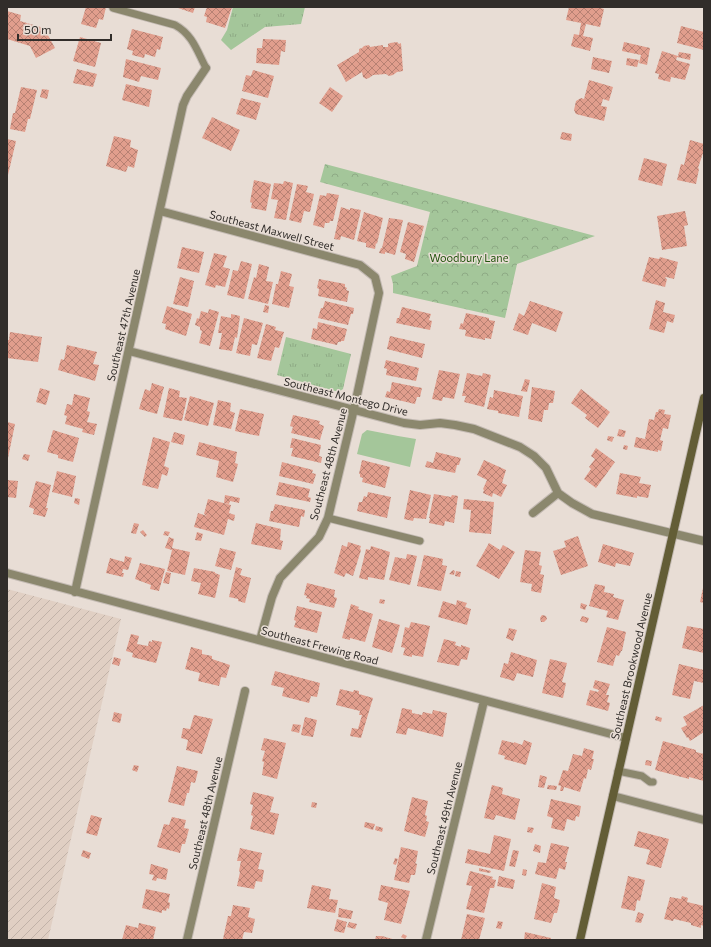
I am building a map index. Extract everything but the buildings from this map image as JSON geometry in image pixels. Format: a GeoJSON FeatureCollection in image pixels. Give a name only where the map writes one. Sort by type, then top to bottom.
{"type":"FeatureCollection","features":[{"type":"Feature","properties":{"kind":"main road","name":"Southeast Brookwood Avenue"},"geometry":{"type":"LineString","coordinates":[[580,940],[704,398]]}},
{"type":"Feature","properties":{"kind":"street","name":"Southeast 47th Avenue"},"geometry":{"type":"LineString","coordinates":[[75,592],[183,104],[206,68]]}},
{"type":"Feature","properties":{"kind":"street","name":"Southeast Maxwell Street"},"geometry":{"type":"LineString","coordinates":[[160,211],[360,265],[375,277]]}},
{"type":"Feature","properties":{"kind":"street","name":"Southeast 48th Avenue"},"geometry":{"type":"LineString","coordinates":[[260,640],[272,597],[280,578],[318,537],[328,518],[354,409],[379,293],[375,277]]}},
{"type":"Feature","properties":{"kind":"street","name":"Southeast Montego Drive"},"geometry":{"type":"LineString","coordinates":[[129,351],[404,423],[420,425],[440,423],[474,429],[520,447],[534,456],[546,468],[558,493],[592,514],[704,541]]}},
{"type":"Feature","properties":{"kind":"street"},"geometry":{"type":"LineString","coordinates":[[533,513],[558,493]]}},
{"type":"Feature","properties":{"kind":"street","name":"Southeast Frewing Road"},"geometry":{"type":"LineString","coordinates":[[7,574],[626,738]]}},
{"type":"Feature","properties":{"kind":"street","name":"Southeast 48th Avenue"},"geometry":{"type":"LineString","coordinates":[[187,940],[245,691]]}},
{"type":"Feature","properties":{"kind":"street","name":"Southeast 49th Avenue"},"geometry":{"type":"LineString","coordinates":[[426,940],[484,701]]}},
{"type":"Feature","properties":{"kind":"street"},"geometry":{"type":"LineString","coordinates":[[613,796],[704,820]]}},
{"type":"Feature","properties":{"kind":"lane"},"geometry":{"type":"LineString","coordinates":[[113,8],[175,25],[184,30],[193,41],[206,68]]}},
{"type":"Feature","properties":{"kind":"lane"},"geometry":{"type":"LineString","coordinates":[[328,518],[420,541]]}},
{"type":"Feature","properties":{"kind":"lane"},"geometry":{"type":"LineString","coordinates":[[618,771],[646,777],[650,782],[653,782]]}},
{"type":"Feature","properties":{"kind":"shaded area"},"geometry":{"type":"Polygon","coordinates":[[[7,589],[121,619],[48,940],[7,940],[7,589]]]}},
{"type":"Feature","properties":{"kind":"green space"},"geometry":{"type":"Polygon","coordinates":[[[233,7],[305,7],[301,24],[265,27],[231,50],[221,40],[227,30],[233,7]]]}},
{"type":"Feature","properties":{"kind":"green space","name":"Woodbury Lane"},"geometry":{"type":"Polygon","coordinates":[[[325,164],[595,236],[517,264],[505,318],[393,293],[391,276],[417,266],[430,212],[320,182],[325,164]]]}},
{"type":"Feature","properties":{"kind":"green space"},"geometry":{"type":"Polygon","coordinates":[[[286,337],[351,354],[343,389],[340,391],[335,391],[277,375],[286,337]]]}},
{"type":"Feature","properties":{"kind":"green space"},"geometry":{"type":"Polygon","coordinates":[[[367,430],[416,439],[410,467],[357,454],[362,434],[367,430]]]}}]}
